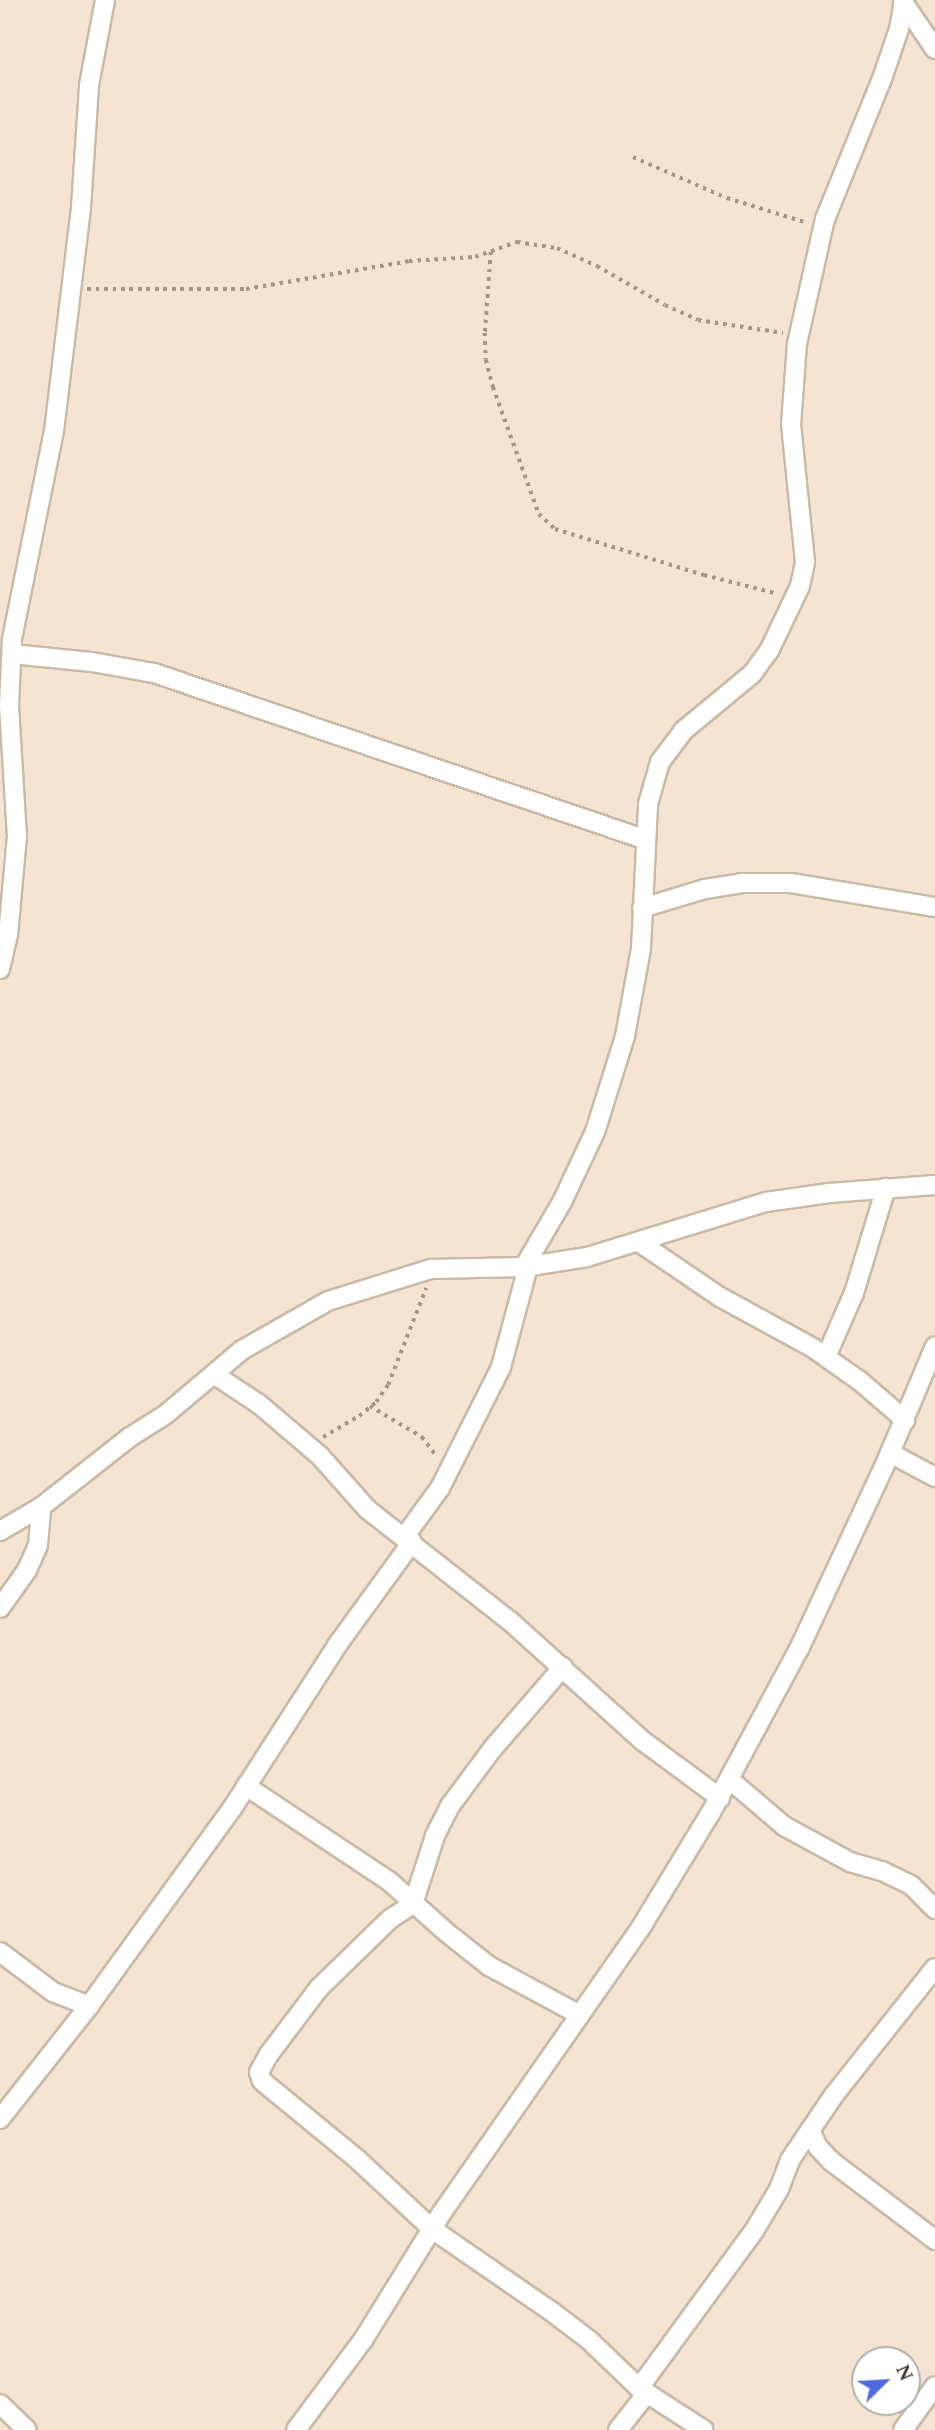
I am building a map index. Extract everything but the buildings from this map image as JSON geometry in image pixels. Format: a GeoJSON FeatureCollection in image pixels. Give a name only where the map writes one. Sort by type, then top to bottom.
{"type":"FeatureCollection","features":[{"type":"Feature","properties":{"kind":"street"},"geometry":{"type":"LineString","coordinates":[[0,969],[8,935],[17,837],[5,684],[54,430],[81,208],[89,85],[105,0]]}},
{"type":"Feature","properties":{"kind":"street"},"geometry":{"type":"LineString","coordinates":[[904,1],[935,49]]}},
{"type":"Feature","properties":{"kind":"street"},"geometry":{"type":"LineString","coordinates":[[0,2119],[89,2006],[246,1786],[446,1478],[500,1367],[526,1267],[562,1202],[595,1132],[625,1036],[641,949],[644,839],[648,804],[660,762],[683,731],[752,674],[769,651],[794,598],[805,562],[791,425],[791,390],[798,336],[823,228],[883,76],[899,29],[904,1]]}},
{"type":"Feature","properties":{"kind":"street"},"geometry":{"type":"LineString","coordinates":[[12,654],[154,673],[644,839]]}},
{"type":"Feature","properties":{"kind":"street"},"geometry":{"type":"LineString","coordinates":[[642,908],[705,889],[741,883],[791,883],[935,907]]}},
{"type":"Feature","properties":{"kind":"street"},"geometry":{"type":"LineString","coordinates":[[0,1531],[41,1507],[215,1375],[242,1350],[302,1314],[370,1286],[431,1269],[526,1267],[587,1257],[766,1202],[935,1185]]}},
{"type":"Feature","properties":{"kind":"street"},"geometry":{"type":"LineString","coordinates":[[826,1357],[854,1293],[886,1188]]}},
{"type":"Feature","properties":{"kind":"street"},"geometry":{"type":"LineString","coordinates":[[639,1242],[720,1297],[826,1357],[860,1381],[905,1420]]}},
{"type":"Feature","properties":{"kind":"street"},"geometry":{"type":"LineString","coordinates":[[296,2430],[363,2340],[432,2229],[643,1924],[720,1797],[799,1649],[905,1420],[935,1346]]}},
{"type":"Feature","properties":{"kind":"street"},"geometry":{"type":"LineString","coordinates":[[215,1375],[259,1405],[308,1446],[367,1509],[408,1539],[563,1667],[643,1741],[720,1797]]}},
{"type":"Feature","properties":{"kind":"street"},"geometry":{"type":"LineString","coordinates":[[890,1453],[935,1477]]}},
{"type":"Feature","properties":{"kind":"street"},"geometry":{"type":"LineString","coordinates":[[0,1608],[26,1570],[38,1545],[41,1507]]}},
{"type":"Feature","properties":{"kind":"street"},"geometry":{"type":"LineString","coordinates":[[563,1667],[492,1748],[450,1807],[435,1836],[413,1904],[390,1919],[319,1989],[269,2054],[259,2072],[262,2081],[357,2159],[432,2229],[589,2340],[643,2391],[704,2430]]}},
{"type":"Feature","properties":{"kind":"street"},"geometry":{"type":"LineString","coordinates":[[730,1779],[784,1826],[850,1862],[882,1871],[911,1885],[935,1909]]}},
{"type":"Feature","properties":{"kind":"street"},"geometry":{"type":"LineString","coordinates":[[246,1786],[389,1881],[488,1966],[580,2015]]}},
{"type":"Feature","properties":{"kind":"street"},"geometry":{"type":"LineString","coordinates":[[0,1952],[54,1992],[89,2006]]}},
{"type":"Feature","properties":{"kind":"street"},"geometry":{"type":"LineString","coordinates":[[618,2430],[754,2231],[779,2189],[790,2160],[834,2095],[935,1968]]}},
{"type":"Feature","properties":{"kind":"street"},"geometry":{"type":"LineString","coordinates":[[810,2130],[818,2147],[831,2161],[935,2240]]}},
{"type":"Feature","properties":{"kind":"street"},"geometry":{"type":"LineString","coordinates":[[903,2430],[935,2386]]}},
{"type":"Feature","properties":{"kind":"street"},"geometry":{"type":"LineString","coordinates":[[0,2404],[27,2430]]}},
{"type":"Feature","properties":{"kind":"path"},"geometry":{"type":"LineString","coordinates":[[633,157],[727,198],[823,228]]}},
{"type":"Feature","properties":{"kind":"path"},"geometry":{"type":"LineString","coordinates":[[71,288],[246,289],[409,261],[475,257],[517,242],[557,248],[597,266],[665,305],[698,320],[798,336]]}},
{"type":"Feature","properties":{"kind":"path"},"geometry":{"type":"LineString","coordinates":[[491,252],[485,333],[486,360],[539,514],[555,529],[611,544],[704,575],[794,598]]}},
{"type":"Feature","properties":{"kind":"path"},"geometry":{"type":"LineString","coordinates":[[308,1446],[370,1406],[388,1385],[421,1308],[431,1269]]}},
{"type":"Feature","properties":{"kind":"path"},"geometry":{"type":"LineString","coordinates":[[370,1406],[422,1437],[433,1449],[446,1478]]}}]}
